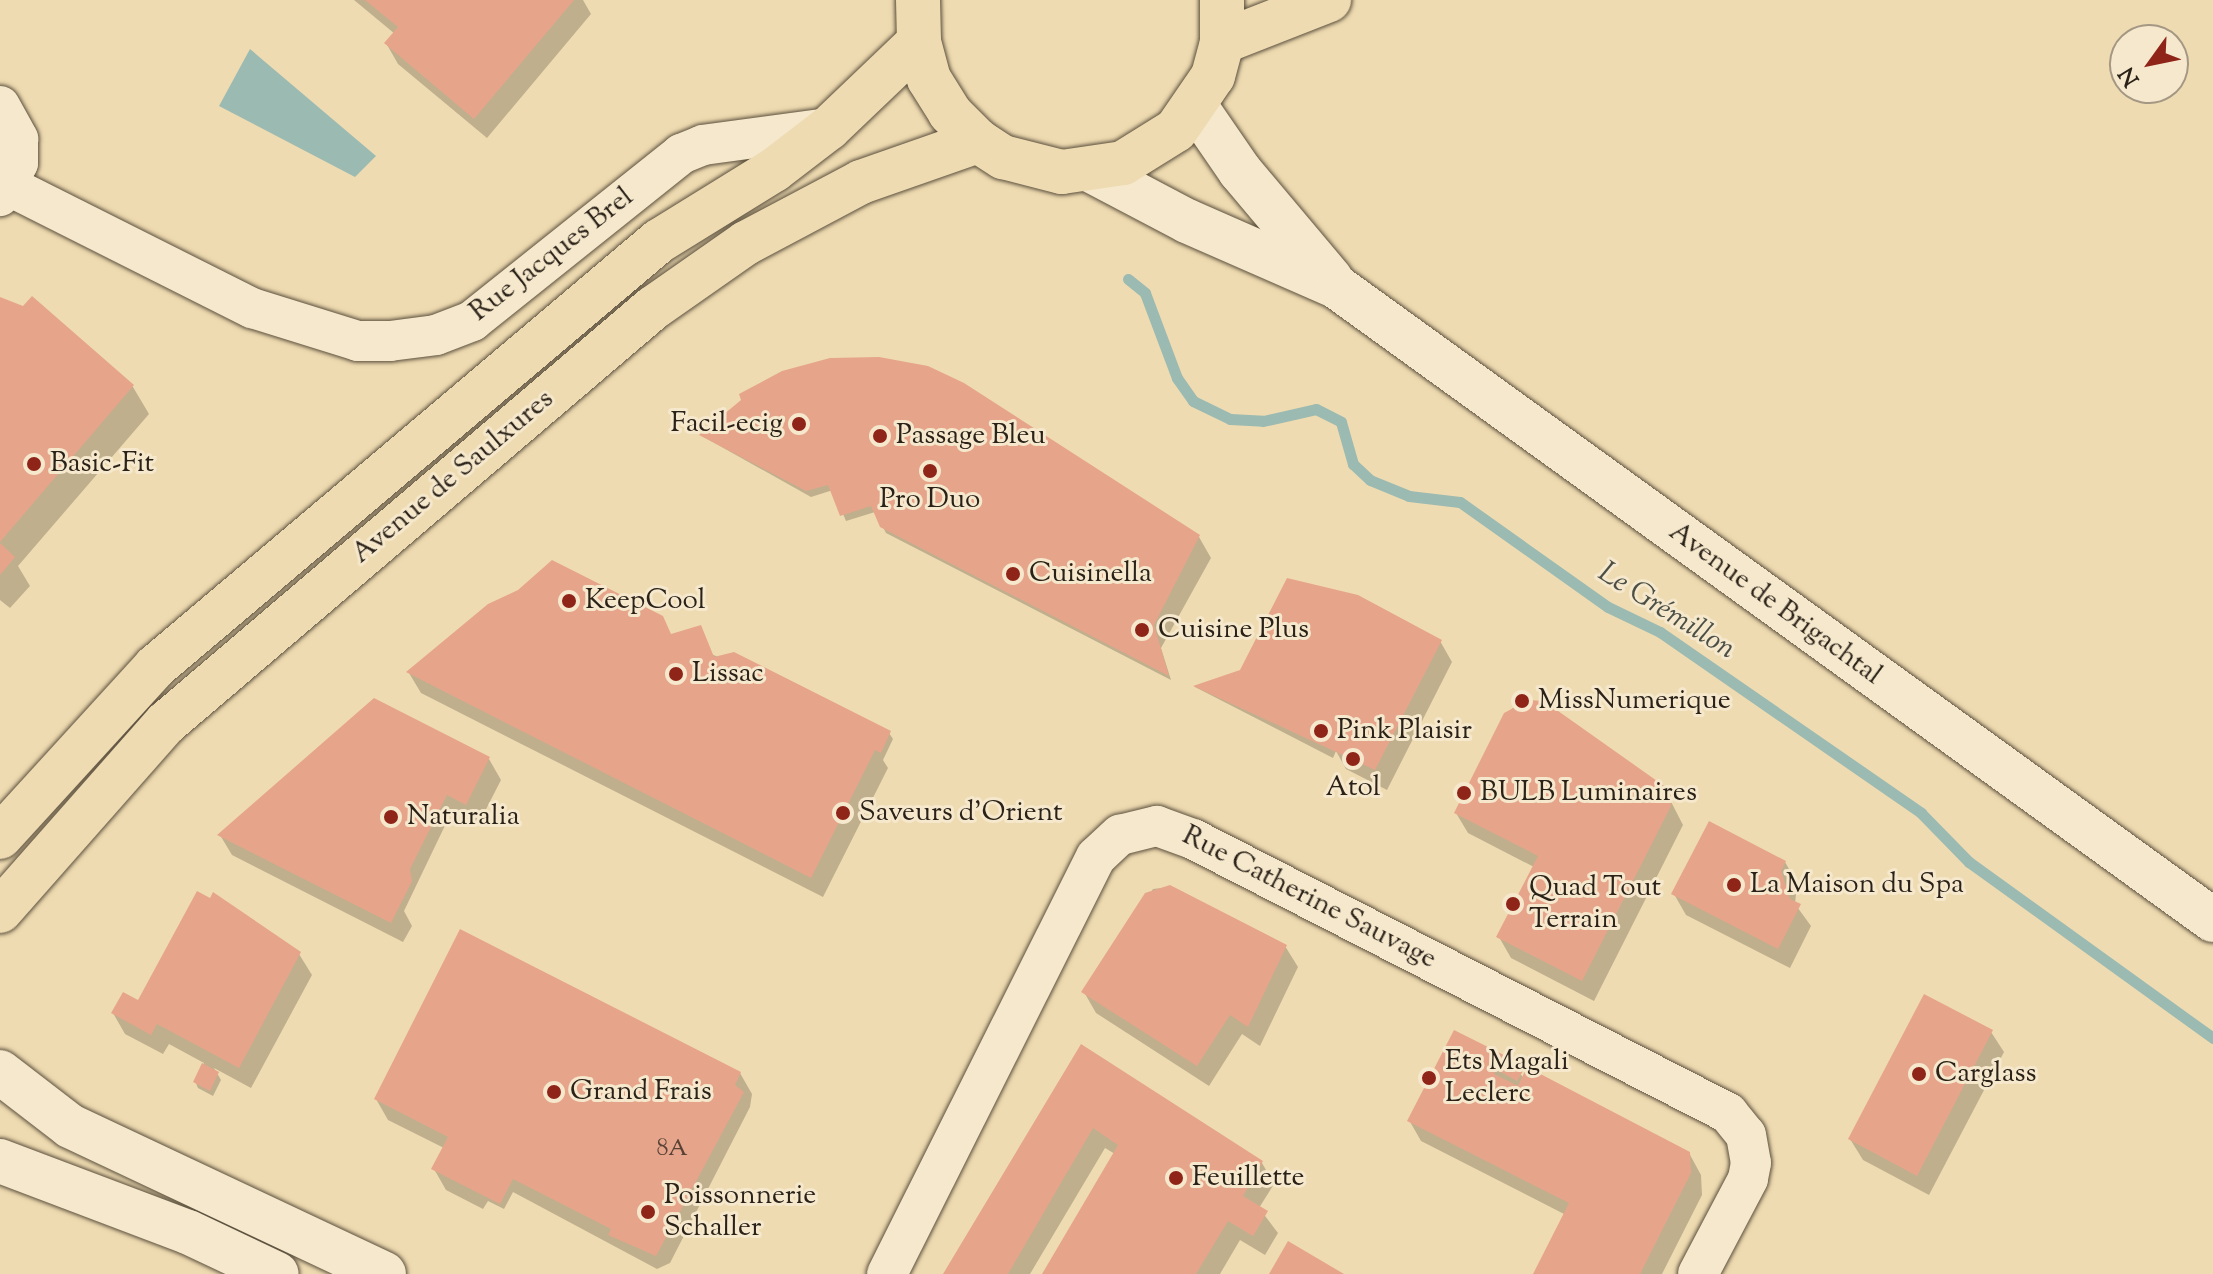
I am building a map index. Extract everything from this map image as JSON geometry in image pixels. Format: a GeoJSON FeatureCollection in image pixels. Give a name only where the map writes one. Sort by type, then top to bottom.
{"type":"FeatureCollection","features":[{"type":"Feature","properties":{"kind":"main road"},"geometry":{"type":"LineString","coordinates":[[919,21],[929,79],[950,113],[978,141],[1032,167],[1092,171],[1151,149],[1196,107],[1213,76],[1222,21],[1329,0]]}},
{"type":"Feature","properties":{"kind":"main road","name":"Avenue de Saulxures"},"geometry":{"type":"LineString","coordinates":[[0,837],[155,667],[659,241],[774,170],[829,128],[919,21]]}},
{"type":"Feature","properties":{"kind":"main road","name":"Avenue de Brigachtal"},"geometry":{"type":"LineString","coordinates":[[1196,107],[1240,171],[1337,287]]}},
{"type":"Feature","properties":{"kind":"main road","name":"Avenue de Saulxures"},"geometry":{"type":"LineString","coordinates":[[0,911],[166,723],[653,308],[746,243],[861,182],[978,141]]}},
{"type":"Feature","properties":{"kind":"main road","name":"Avenue de Brigachtal"},"geometry":{"type":"LineString","coordinates":[[1092,171],[1187,221],[1337,287],[2213,920]]}},
{"type":"Feature","properties":{"kind":"main road"},"geometry":{"type":"LineString","coordinates":[[0,1072],[70,1126],[384,1274]]}},
{"type":"Feature","properties":{"kind":"main road"},"geometry":{"type":"LineString","coordinates":[[0,1161],[188,1232],[277,1274]]}},
{"type":"Feature","properties":{"kind":"street","name":"Rue Jacques Brel"},"geometry":{"type":"LineString","coordinates":[[0,106],[18,139],[18,163],[4,191],[252,308],[358,341],[436,335],[490,309],[681,154],[717,143],[829,128]]}},
{"type":"Feature","properties":{"kind":"street","name":"Rue Catherine Sauvage"},"geometry":{"type":"LineString","coordinates":[[887,1274],[1081,882],[1107,843],[1137,828],[1172,828],[1717,1106],[1738,1124],[1751,1149],[1748,1179],[1698,1274]]}},
{"type":"Feature","properties":{"kind":"water"},"geometry":{"type":"Polygon","coordinates":[[[250,49],[376,156],[355,177],[219,106],[250,49]]]}},
{"type":"Feature","properties":{"kind":"building"},"geometry":{"type":"Polygon","coordinates":[[[365,0],[574,0],[474,119],[384,43],[398,27],[365,0]]]}},
{"type":"Feature","properties":{"kind":"building","name":"Basic-Fit"},"geometry":{"type":"Polygon","coordinates":[[[32,296],[134,385],[0,542],[0,297],[23,306],[32,296]]]}},
{"type":"Feature","properties":{"kind":"building"},"geometry":{"type":"Polygon","coordinates":[[[879,357],[928,366],[964,383],[1200,535],[1154,625],[1169,676],[880,527],[871,506],[840,516],[828,485],[806,491],[699,435],[741,400],[739,394],[782,371],[830,358],[879,357]]]}},
{"type":"Feature","properties":{"kind":"building","name":"Basic-Fit"},"geometry":{"type":"Polygon","coordinates":[[[0,543],[15,557],[0,575],[0,543]]]}},
{"type":"Feature","properties":{"kind":"building"},"geometry":{"type":"Polygon","coordinates":[[[552,560],[663,616],[671,634],[701,625],[714,657],[734,652],[891,731],[881,753],[875,750],[811,878],[406,672],[488,604],[518,590],[552,560]]]}},
{"type":"Feature","properties":{"kind":"building"},"geometry":{"type":"Polygon","coordinates":[[[1287,578],[1358,595],[1442,640],[1375,770],[1193,686],[1240,670],[1287,578]]]}},
{"type":"Feature","properties":{"kind":"building"},"geometry":{"type":"Polygon","coordinates":[[[374,698],[490,757],[466,805],[447,795],[410,869],[412,881],[391,923],[217,835],[374,698]]]}},
{"type":"Feature","properties":{"kind":"building"},"geometry":{"type":"Polygon","coordinates":[[[1529,700],[1544,701],[1667,788],[1671,796],[1671,806],[1582,981],[1496,937],[1538,856],[1454,813],[1504,713],[1529,700]]]}},
{"type":"Feature","properties":{"kind":"building"},"geometry":{"type":"Polygon","coordinates":[[[1709,821],[1786,861],[1781,871],[1790,899],[1801,904],[1778,949],[1671,894],[1709,821]]]}},
{"type":"Feature","properties":{"kind":"building"},"geometry":{"type":"Polygon","coordinates":[[[1170,885],[1287,945],[1248,1027],[1230,1015],[1197,1066],[1081,992],[1145,893],[1170,885]]]}},
{"type":"Feature","properties":{"kind":"building"},"geometry":{"type":"Polygon","coordinates":[[[197,891],[210,898],[213,892],[301,952],[239,1068],[157,1024],[151,1035],[111,1013],[123,992],[138,1000],[197,891]]]}},
{"type":"Feature","properties":{"kind":"building","name":"Grand Frais"},"geometry":{"type":"Polygon","coordinates":[[[460,929],[741,1072],[735,1085],[744,1092],[656,1256],[608,1235],[611,1229],[513,1179],[500,1204],[431,1169],[448,1137],[374,1099],[460,929]]]}},
{"type":"Feature","properties":{"kind":"building"},"geometry":{"type":"Polygon","coordinates":[[[1924,994],[1993,1030],[1917,1176],[1848,1139],[1924,994]]]}},
{"type":"Feature","properties":{"kind":"building"},"geometry":{"type":"Polygon","coordinates":[[[1454,1030],[1504,1055],[1494,1074],[1518,1086],[1527,1067],[1690,1152],[1691,1173],[1640,1274],[1533,1274],[1569,1203],[1407,1121],[1454,1030]]]}},
{"type":"Feature","properties":{"kind":"building"},"geometry":{"type":"Polygon","coordinates":[[[1081,1044],[1263,1161],[1243,1196],[1268,1211],[1253,1236],[1228,1221],[1196,1274],[1042,1274],[1118,1145],[1093,1128],[1008,1274],[943,1274],[1081,1044]]]}},
{"type":"Feature","properties":{"kind":"building"},"geometry":{"type":"Polygon","coordinates":[[[1505,1061],[1523,1071],[1517,1081],[1499,1071],[1505,1061]]]}},
{"type":"Feature","properties":{"kind":"building"},"geometry":{"type":"Polygon","coordinates":[[[202,1063],[219,1072],[210,1091],[193,1082],[202,1063]]]}},
{"type":"Feature","properties":{"kind":"building"},"geometry":{"type":"Polygon","coordinates":[[[1288,1241],[1344,1274],[1269,1274],[1288,1241]]]}},
{"type":"Feature","properties":{"kind":"waterway","name":"Le Grémillon"},"geometry":{"type":"LineString","coordinates":[[1128,279],[1145,293],[1177,378],[1193,401],[1230,419],[1263,421],[1316,409],[1341,422],[1353,464],[1370,480],[1409,496],[1460,502],[1608,607],[1660,632],[1921,813],[1969,862],[2213,1038]]}},
{"type":"Feature","properties":{"kind":"place","name":"Facil-ecig"},"geometry":{"type":"Point","coordinates":[799,424]}},
{"type":"Feature","properties":{"kind":"place","name":"Passage Bleu"},"geometry":{"type":"Point","coordinates":[880,436]}},
{"type":"Feature","properties":{"kind":"place","name":"Basic-Fit"},"geometry":{"type":"Point","coordinates":[34,464]}},
{"type":"Feature","properties":{"kind":"place","name":"Pro Duo"},"geometry":{"type":"Point","coordinates":[930,471]}},
{"type":"Feature","properties":{"kind":"place","name":"Cuisinella"},"geometry":{"type":"Point","coordinates":[1013,574]}},
{"type":"Feature","properties":{"kind":"place","name":"KeepCool"},"geometry":{"type":"Point","coordinates":[569,601]}},
{"type":"Feature","properties":{"kind":"place","name":"Cuisine Plus"},"geometry":{"type":"Point","coordinates":[1142,630]}},
{"type":"Feature","properties":{"kind":"place","name":"Lissac"},"geometry":{"type":"Point","coordinates":[676,674]}},
{"type":"Feature","properties":{"kind":"place","name":"MissNumerique"},"geometry":{"type":"Point","coordinates":[1522,701]}},
{"type":"Feature","properties":{"kind":"place","name":"Pink Plaisir"},"geometry":{"type":"Point","coordinates":[1321,731]}},
{"type":"Feature","properties":{"kind":"place","name":"Atol"},"geometry":{"type":"Point","coordinates":[1353,759]}},
{"type":"Feature","properties":{"kind":"place","name":"BULB Luminaires"},"geometry":{"type":"Point","coordinates":[1464,793]}},
{"type":"Feature","properties":{"kind":"place","name":"Saveurs d'Orient"},"geometry":{"type":"Point","coordinates":[843,813]}},
{"type":"Feature","properties":{"kind":"place","name":"Naturalia"},"geometry":{"type":"Point","coordinates":[391,817]}},
{"type":"Feature","properties":{"kind":"place","name":"La Maison du Spa"},"geometry":{"type":"Point","coordinates":[1734,885]}},
{"type":"Feature","properties":{"kind":"place","name":"Quad Tout Terrain"},"geometry":{"type":"Point","coordinates":[1513,904]}},
{"type":"Feature","properties":{"kind":"place","name":"Carglass"},"geometry":{"type":"Point","coordinates":[1919,1074]}},
{"type":"Feature","properties":{"kind":"place","name":"Ets Magali Leclerc"},"geometry":{"type":"Point","coordinates":[1429,1078]}},
{"type":"Feature","properties":{"kind":"place","name":"Grand Frais"},"geometry":{"type":"Point","coordinates":[554,1092]}},
{"type":"Feature","properties":{"kind":"place","name":"Feuillette"},"geometry":{"type":"Point","coordinates":[1176,1178]}},
{"type":"Feature","properties":{"kind":"place","name":"Poissonnerie Schaller"},"geometry":{"type":"Point","coordinates":[648,1212]}}]}
